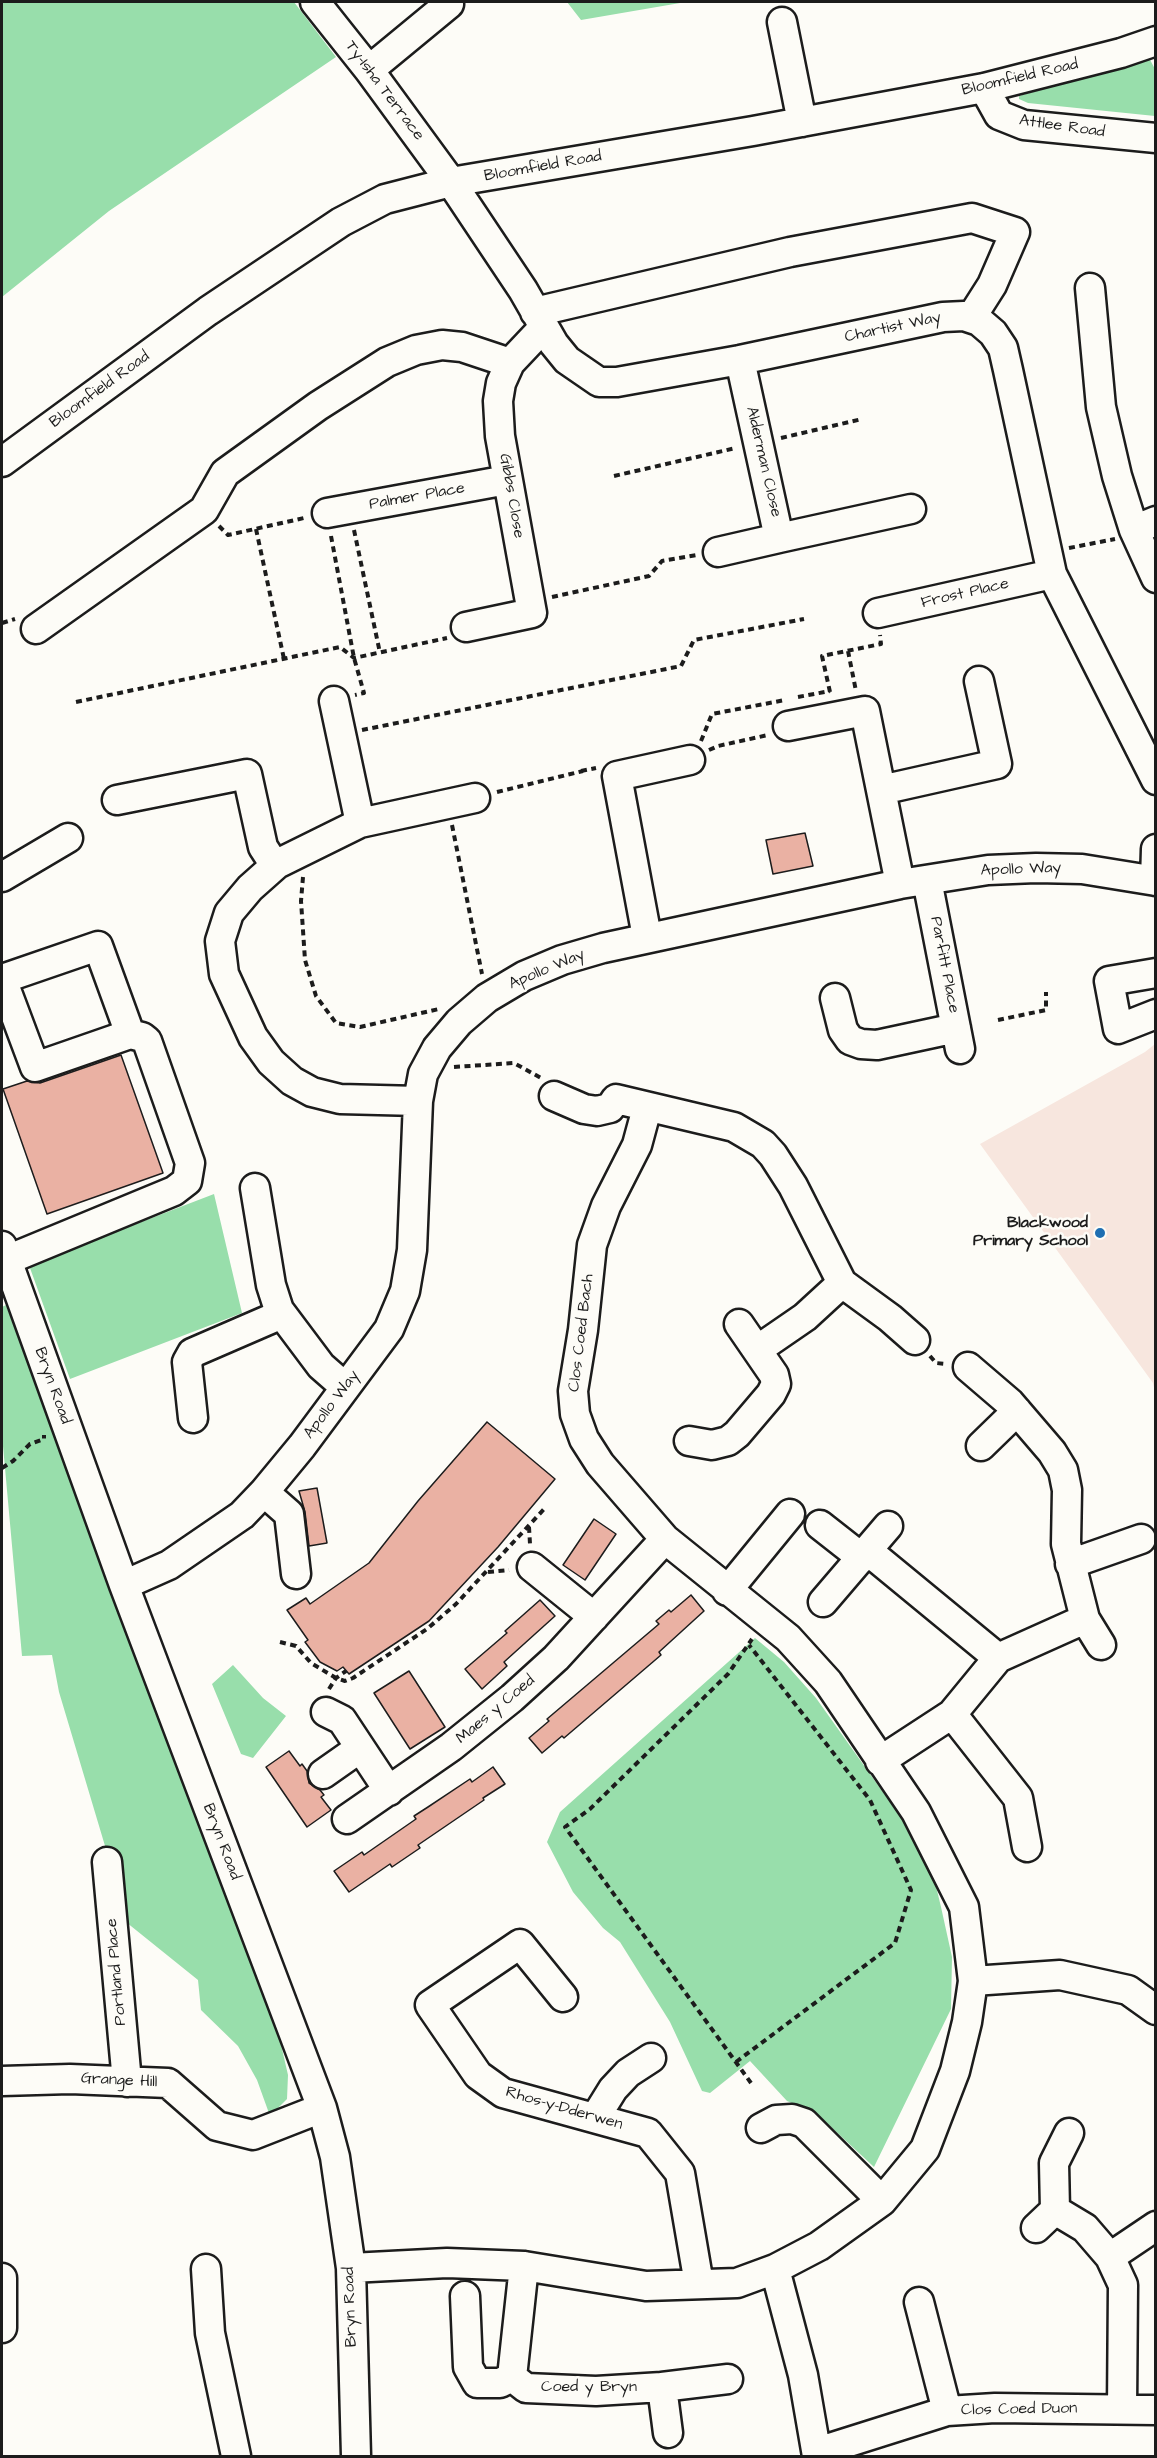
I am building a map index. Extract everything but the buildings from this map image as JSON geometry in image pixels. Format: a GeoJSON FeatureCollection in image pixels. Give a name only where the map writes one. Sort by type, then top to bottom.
{"type":"FeatureCollection","features":[{"type":"Feature","properties":{"kind":"street","name":"Ty-Isha Terrace"},"geometry":{"type":"LineString","coordinates":[[315,2],[369,70],[451,182]]}},
{"type":"Feature","properties":{"kind":"street"},"geometry":{"type":"LineString","coordinates":[[369,70],[449,4],[448,2]]}},
{"type":"Feature","properties":{"kind":"street"},"geometry":{"type":"LineString","coordinates":[[782,22],[802,122]]}},
{"type":"Feature","properties":{"kind":"street","name":"Bloomfield Road"},"geometry":{"type":"LineString","coordinates":[[2,462],[208,311],[342,222],[385,200],[451,182],[802,122],[984,88],[1121,53],[1155,41]]}},
{"type":"Feature","properties":{"kind":"street","name":"Attlee Road"},"geometry":{"type":"LineString","coordinates":[[984,88],[999,115],[1024,125],[1155,138]]}},
{"type":"Feature","properties":{"kind":"street","name":"Chartist Way"},"geometry":{"type":"LineString","coordinates":[[451,182],[567,360],[599,382],[617,382],[740,360],[942,317],[971,318]]}},
{"type":"Feature","properties":{"kind":"street"},"geometry":{"type":"LineString","coordinates":[[539,319],[790,252],[972,218],[1015,232],[992,285],[971,318],[993,333],[1003,348],[1052,574],[1155,780]]}},
{"type":"Feature","properties":{"kind":"street"},"geometry":{"type":"LineString","coordinates":[[1090,288],[1101,407],[1117,476],[1145,525],[1155,579]]}},
{"type":"Feature","properties":{"kind":"street","name":"Gibbs Close"},"geometry":{"type":"LineString","coordinates":[[530,602],[507,480],[500,436],[498,401],[501,383],[510,363],[539,319]]}},
{"type":"Feature","properties":{"kind":"street"},"geometry":{"type":"LineString","coordinates":[[36,629],[204,510],[225,473],[318,406],[387,362],[416,350],[442,345],[471,350],[510,363]]}},
{"type":"Feature","properties":{"kind":"street","name":"Alderman Close"},"geometry":{"type":"LineString","coordinates":[[740,360],[780,538],[911,509]]}},
{"type":"Feature","properties":{"kind":"street","name":"Palmer Place"},"geometry":{"type":"LineString","coordinates":[[338,511],[507,480]]}},
{"type":"Feature","properties":{"kind":"street"},"geometry":{"type":"LineString","coordinates":[[718,552],[780,538]]}},
{"type":"Feature","properties":{"kind":"street","name":"Frost Place"},"geometry":{"type":"LineString","coordinates":[[878,613],[1052,574]]}},
{"type":"Feature","properties":{"kind":"street"},"geometry":{"type":"LineString","coordinates":[[466,627],[532,613],[530,602]]}},
{"type":"Feature","properties":{"kind":"street"},"geometry":{"type":"LineString","coordinates":[[882,790],[997,764],[979,681]]}},
{"type":"Feature","properties":{"kind":"street"},"geometry":{"type":"LineString","coordinates":[[334,701],[360,823]]}},
{"type":"Feature","properties":{"kind":"street"},"geometry":{"type":"LineString","coordinates":[[788,726],[842,706]]}},
{"type":"Feature","properties":{"kind":"street","name":"Parfitt Place"},"geometry":{"type":"LineString","coordinates":[[835,998],[843,1030],[850,1040],[861,1044],[877,1045],[958,1039],[914,882],[882,790],[865,711],[842,706]]}},
{"type":"Feature","properties":{"kind":"street"},"geometry":{"type":"LineString","coordinates":[[646,937],[610,771],[695,752]]}},
{"type":"Feature","properties":{"kind":"street"},"geometry":{"type":"LineString","coordinates":[[117,800],[247,774],[263,847],[274,864],[277,864]]}},
{"type":"Feature","properties":{"kind":"street"},"geometry":{"type":"LineString","coordinates":[[418,1101],[349,1100],[312,1092],[292,1081],[271,1062],[253,1037],[224,974],[220,941],[229,913],[250,888],[277,864],[360,823],[475,798]]}},
{"type":"Feature","properties":{"kind":"street"},"geometry":{"type":"LineString","coordinates":[[2,878],[68,838]]}},
{"type":"Feature","properties":{"kind":"street"},"geometry":{"type":"LineString","coordinates":[[1155,849],[1155,881]]}},
{"type":"Feature","properties":{"kind":"street","name":"Apollo Way"},"geometry":{"type":"LineString","coordinates":[[124,1585],[169,1565],[242,1515],[264,1492],[389,1329],[405,1291],[412,1250],[418,1101],[426,1070],[437,1048],[459,1022],[487,998],[524,976],[562,960],[646,937],[914,882],[988,870],[1036,868],[1082,869],[1155,881]]}},
{"type":"Feature","properties":{"kind":"street"},"geometry":{"type":"LineString","coordinates":[[4,1253],[174,1191],[187,1181],[190,1173],[189,1158],[147,1041],[130,1034],[35,1067],[2,979],[98,946],[130,1034]]}},
{"type":"Feature","properties":{"kind":"street"},"geometry":{"type":"LineString","coordinates":[[1155,973],[1109,981],[1118,1029],[1155,1014]]}},
{"type":"Feature","properties":{"kind":"street"},"geometry":{"type":"LineString","coordinates":[[558,1097],[584,1109],[597,1111],[610,1108],[616,1099],[734,1128],[763,1144],[793,1186],[842,1283],[890,1318],[915,1340]]}},
{"type":"Feature","properties":{"kind":"street","name":"Clos Coed Bach"},"geometry":{"type":"LineString","coordinates":[[351,2268],[447,2263],[524,2266],[646,2286],[737,2283],[776,2269],[819,2246],[882,2201],[925,2149],[955,2071],[967,2022],[973,1981],[964,1907],[916,1812],[828,1682],[788,1638],[665,1539],[600,1464],[584,1439],[575,1414],[573,1391],[583,1330],[592,1245],[606,1206],[637,1145],[647,1108]]}},
{"type":"Feature","properties":{"kind":"street"},"geometry":{"type":"LineString","coordinates":[[255,1188],[271,1285],[282,1314],[321,1366],[345,1387]]}},
{"type":"Feature","properties":{"kind":"street","name":"Bryn Road"},"geometry":{"type":"LineString","coordinates":[[4,1253],[124,1585],[322,2108],[335,2157],[351,2268],[356,2457]]}},
{"type":"Feature","properties":{"kind":"street"},"geometry":{"type":"LineString","coordinates":[[757,1350],[805,1317],[842,1283]]}},
{"type":"Feature","properties":{"kind":"street"},"geometry":{"type":"LineString","coordinates":[[193,1418],[187,1362],[192,1353],[282,1314]]}},
{"type":"Feature","properties":{"kind":"street"},"geometry":{"type":"LineString","coordinates":[[689,1441],[719,1444],[737,1434],[771,1394],[776,1384],[774,1375],[739,1324]]}},
{"type":"Feature","properties":{"kind":"street"},"geometry":{"type":"LineString","coordinates":[[968,1367],[1013,1407],[1052,1452],[1063,1470],[1067,1490],[1066,1544],[1070,1564],[1085,1619],[1101,1645]]}},
{"type":"Feature","properties":{"kind":"street"},"geometry":{"type":"LineString","coordinates":[[981,1446],[1013,1407]]}},
{"type":"Feature","properties":{"kind":"street"},"geometry":{"type":"LineString","coordinates":[[264,1492],[289,1515],[296,1574]]}},
{"type":"Feature","properties":{"kind":"street"},"geometry":{"type":"LineString","coordinates":[[728,1591],[790,1514]]}},
{"type":"Feature","properties":{"kind":"street"},"geometry":{"type":"LineString","coordinates":[[820,1525],[861,1559],[998,1658]]}},
{"type":"Feature","properties":{"kind":"street"},"geometry":{"type":"LineString","coordinates":[[824,1602],[888,1526]]}},
{"type":"Feature","properties":{"kind":"street","name":"Maes y Coed"},"geometry":{"type":"LineString","coordinates":[[347,1820],[451,1747],[512,1698],[556,1658],[665,1539]]}},
{"type":"Feature","properties":{"kind":"street"},"geometry":{"type":"LineString","coordinates":[[1070,1564],[1141,1539]]}},
{"type":"Feature","properties":{"kind":"street"},"geometry":{"type":"LineString","coordinates":[[532,1567],[594,1617]]}},
{"type":"Feature","properties":{"kind":"street"},"geometry":{"type":"LineString","coordinates":[[880,1761],[952,1714],[998,1658],[1085,1619]]}},
{"type":"Feature","properties":{"kind":"street"},"geometry":{"type":"LineString","coordinates":[[326,1712],[342,1720],[389,1791]]}},
{"type":"Feature","properties":{"kind":"street"},"geometry":{"type":"LineString","coordinates":[[952,1714],[1018,1798],[1027,1847]]}},
{"type":"Feature","properties":{"kind":"street"},"geometry":{"type":"LineString","coordinates":[[323,1774],[360,1748]]}},
{"type":"Feature","properties":{"kind":"street","name":"Portland Place"},"geometry":{"type":"LineString","coordinates":[[107,1862],[127,2082]]}},
{"type":"Feature","properties":{"kind":"street","name":"Rhos-y-Dderwen"},"geometry":{"type":"LineString","coordinates":[[563,1996],[520,1944],[430,2005],[478,2075],[503,2093],[648,2133],[680,2173],[699,2284]]}},
{"type":"Feature","properties":{"kind":"street"},"geometry":{"type":"LineString","coordinates":[[973,1981],[1059,1975],[1128,1990],[1155,2010]]}},
{"type":"Feature","properties":{"kind":"street"},"geometry":{"type":"LineString","coordinates":[[595,2118],[613,2089],[628,2073],[651,2058]]}},
{"type":"Feature","properties":{"kind":"street","name":"Grange Hill"},"geometry":{"type":"LineString","coordinates":[[2,2080],[70,2079],[168,2084],[217,2126],[253,2135],[322,2108]]}},
{"type":"Feature","properties":{"kind":"street"},"geometry":{"type":"LineString","coordinates":[[761,2128],[776,2120],[792,2119],[804,2123],[882,2201]]}},
{"type":"Feature","properties":{"kind":"street"},"geometry":{"type":"LineString","coordinates":[[1069,2133],[1054,2163],[1046,2219],[1085,2228],[1110,2257],[1123,2285],[1122,2409]]}},
{"type":"Feature","properties":{"kind":"street"},"geometry":{"type":"LineString","coordinates":[[1110,2257],[1155,2226]]}},
{"type":"Feature","properties":{"kind":"street"},"geometry":{"type":"LineString","coordinates":[[465,2296],[468,2367],[477,2383],[500,2383],[512,2377],[524,2266]]}},
{"type":"Feature","properties":{"kind":"street"},"geometry":{"type":"LineString","coordinates":[[206,2269],[210,2333],[236,2457]]}},
{"type":"Feature","properties":{"kind":"street"},"geometry":{"type":"LineString","coordinates":[[776,2269],[803,2375],[817,2454]]}},
{"type":"Feature","properties":{"kind":"street"},"geometry":{"type":"LineString","coordinates":[[2,2278],[2,2328]]}},
{"type":"Feature","properties":{"kind":"street"},"geometry":{"type":"LineString","coordinates":[[919,2302],[947,2411]]}},
{"type":"Feature","properties":{"kind":"street","name":"Coed y Bryn"},"geometry":{"type":"LineString","coordinates":[[512,2377],[526,2388],[597,2391],[663,2387],[728,2379]]}},
{"type":"Feature","properties":{"kind":"street"},"geometry":{"type":"LineString","coordinates":[[663,2387],[668,2433]]}},
{"type":"Feature","properties":{"kind":"street","name":"Clos Coed Duon"},"geometry":{"type":"LineString","coordinates":[[817,2454],[947,2411],[995,2408],[1155,2410]]}},
{"type":"Feature","properties":{"kind":"path"},"geometry":{"type":"LineString","coordinates":[[204,510],[228,535],[338,511]]}},
{"type":"Feature","properties":{"kind":"path"},"geometry":{"type":"LineString","coordinates":[[338,511],[380,652]]}},
{"type":"Feature","properties":{"kind":"path"},"geometry":{"type":"LineString","coordinates":[[338,511],[354,658]]}},
{"type":"Feature","properties":{"kind":"path"},"geometry":{"type":"LineString","coordinates":[[1066,549],[1132,535],[1145,525]]}},
{"type":"Feature","properties":{"kind":"path"},"geometry":{"type":"LineString","coordinates":[[256,529],[284,659]]}},
{"type":"Feature","properties":{"kind":"path"},"geometry":{"type":"LineString","coordinates":[[530,602],[648,576],[662,561],[718,552]]}},
{"type":"Feature","properties":{"kind":"path"},"geometry":{"type":"LineString","coordinates":[[842,706],[822,656],[881,644],[878,613]]}},
{"type":"Feature","properties":{"kind":"path"},"geometry":{"type":"LineString","coordinates":[[341,734],[681,666],[694,640],[804,619]]}},
{"type":"Feature","properties":{"kind":"path"},"geometry":{"type":"LineString","coordinates":[[354,658],[443,640],[466,627]]}},
{"type":"Feature","properties":{"kind":"path"},"geometry":{"type":"LineString","coordinates":[[76,702],[340,647],[354,658]]}},
{"type":"Feature","properties":{"kind":"path"},"geometry":{"type":"LineString","coordinates":[[842,706],[848,651]]}},
{"type":"Feature","properties":{"kind":"path"},"geometry":{"type":"LineString","coordinates":[[695,752],[712,714],[842,706]]}},
{"type":"Feature","properties":{"kind":"path"},"geometry":{"type":"LineString","coordinates":[[695,752],[778,734],[788,726]]}},
{"type":"Feature","properties":{"kind":"path"},"geometry":{"type":"LineString","coordinates":[[475,798],[581,771],[610,771]]}},
{"type":"Feature","properties":{"kind":"path"},"geometry":{"type":"LineString","coordinates":[[581,771],[610,771]]}},
{"type":"Feature","properties":{"kind":"path"},"geometry":{"type":"LineString","coordinates":[[447,804],[487,998]]}},
{"type":"Feature","properties":{"kind":"path"},"geometry":{"type":"LineString","coordinates":[[306,850],[300,901],[305,960],[316,996],[336,1023],[360,1027],[441,1008]]}},
{"type":"Feature","properties":{"kind":"path"},"geometry":{"type":"LineString","coordinates":[[998,1020],[1046,1010],[1046,992]]}},
{"type":"Feature","properties":{"kind":"path"},"geometry":{"type":"LineString","coordinates":[[426,1070],[513,1063],[565,1091],[558,1097]]}},
{"type":"Feature","properties":{"kind":"path"},"geometry":{"type":"LineString","coordinates":[[915,1340],[936,1363],[968,1367]]}},
{"type":"Feature","properties":{"kind":"path"},"geometry":{"type":"LineString","coordinates":[[2,1468],[13,1461],[30,1444],[44,1439],[45,1428]]}},
{"type":"Feature","properties":{"kind":"path"},"geometry":{"type":"LineString","coordinates":[[280,1642],[296,1646],[311,1664],[336,1678],[345,1681],[353,1678],[427,1629],[456,1604],[546,1507]]}},
{"type":"Feature","properties":{"kind":"path"},"geometry":{"type":"LineString","coordinates":[[751,2082],[565,1827],[590,1809],[728,1674],[765,1621]]}},
{"type":"Feature","properties":{"kind":"path"},"geometry":{"type":"LineString","coordinates":[[736,2062],[896,1943],[911,1890],[870,1800],[748,1645]]}},
{"type":"Feature","properties":{"kind":"shaded area","name":"Blackwood Primary School"},"geometry":{"type":"Polygon","coordinates":[[[1155,1044],[1155,1392],[1153,1383],[980,1144],[1145,1052],[1155,1044]]]}},
{"type":"Feature","properties":{"kind":"green space"},"geometry":{"type":"Polygon","coordinates":[[[2,2],[294,2],[336,57],[109,211],[2,297],[2,2]]]}},
{"type":"Feature","properties":{"kind":"green space"},"geometry":{"type":"Polygon","coordinates":[[[567,2],[686,2],[581,20],[567,2]]]}},
{"type":"Feature","properties":{"kind":"green space"},"geometry":{"type":"Polygon","coordinates":[[[1149,58],[1155,69],[1155,116],[1028,103],[1019,99],[1019,96],[1149,58]]]}},
{"type":"Feature","properties":{"kind":"green space"},"geometry":{"type":"Polygon","coordinates":[[[214,1194],[242,1313],[70,1379],[30,1268],[58,1254],[214,1194]]]}},
{"type":"Feature","properties":{"kind":"green space"},"geometry":{"type":"Polygon","coordinates":[[[6,1305],[279,2036],[288,2075],[287,2099],[270,2116],[257,2080],[238,2046],[201,2010],[198,1980],[116,1914],[114,1876],[59,1692],[52,1655],[22,1656],[2,1435],[2,1307],[6,1305]]]}},
{"type":"Feature","properties":{"kind":"green space"},"geometry":{"type":"Polygon","coordinates":[[[755,1638],[784,1662],[816,1698],[929,1857],[941,1907],[952,1957],[951,2009],[874,2167],[816,2113],[787,2101],[750,2061],[710,2093],[702,2091],[670,2022],[620,1942],[603,1928],[573,1892],[547,1842],[560,1812],[755,1638]]]}},
{"type":"Feature","properties":{"kind":"green space"},"geometry":{"type":"Polygon","coordinates":[[[233,1665],[263,1698],[286,1716],[253,1758],[241,1754],[212,1684],[233,1665]]]}},
{"type":"Feature","properties":{"kind":"place","name":"Blackwood Primary School"},"geometry":{"type":"Point","coordinates":[1100,1233]}}]}
